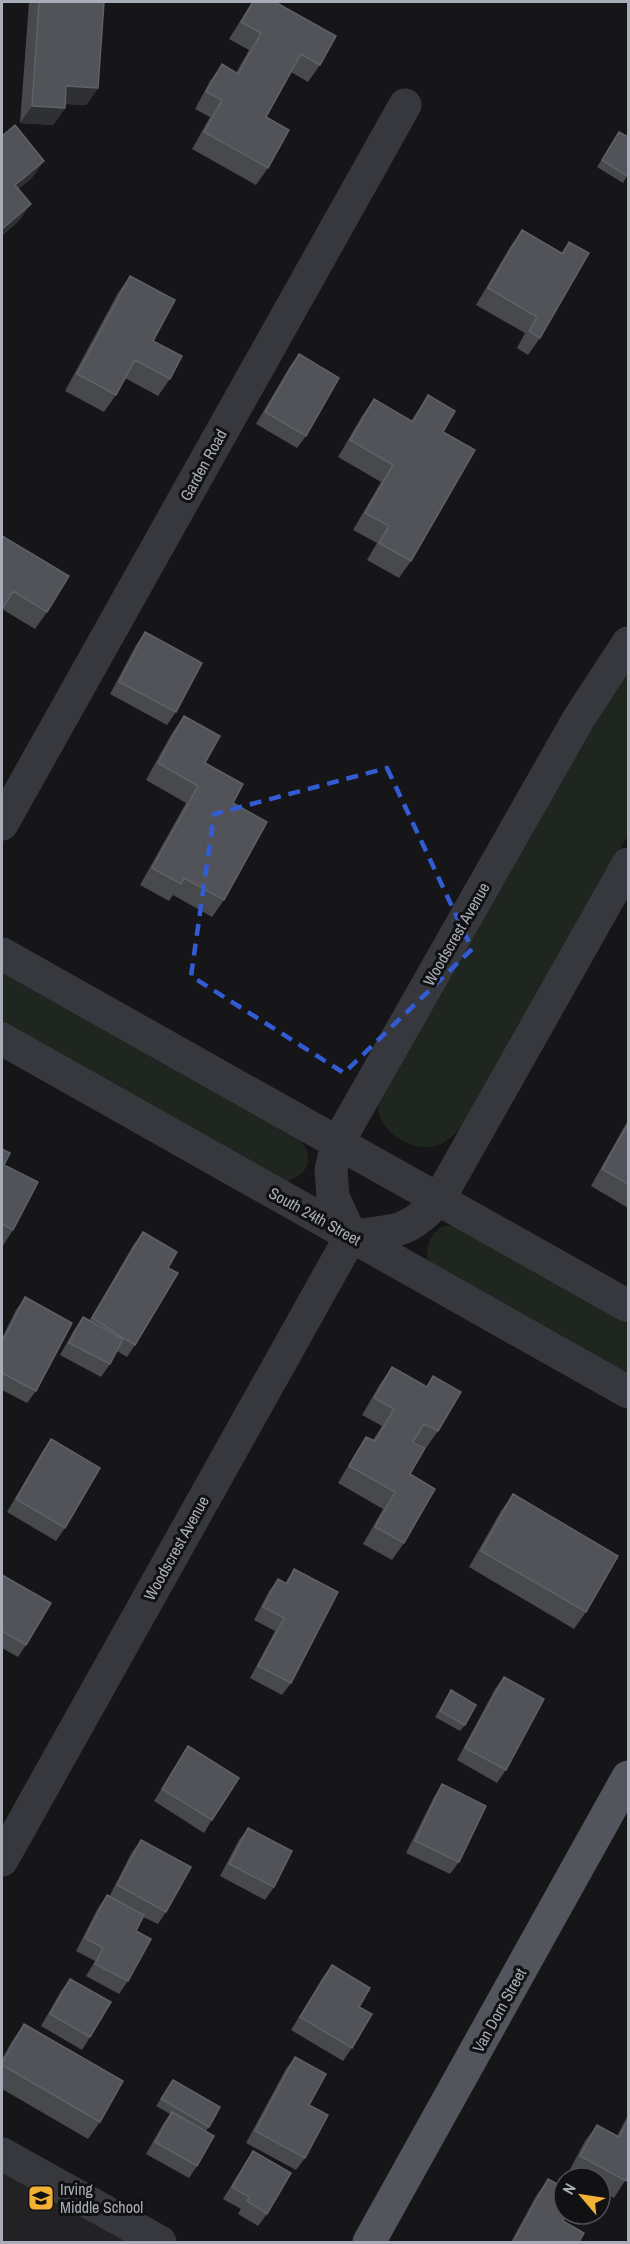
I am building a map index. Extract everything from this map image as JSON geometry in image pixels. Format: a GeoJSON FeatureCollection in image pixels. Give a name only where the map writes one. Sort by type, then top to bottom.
{"type":"FeatureCollection","features":[{"type":"Feature","properties":{"kind":"main road","name":"Van Dorn Street"},"geometry":{"type":"LineString","coordinates":[[369,2242],[628,1777]]}},
{"type":"Feature","properties":{"kind":"street","name":"Garden Road"},"geometry":{"type":"LineString","coordinates":[[2,824],[405,105]]}},
{"type":"Feature","properties":{"kind":"street","name":"Woodscrest Avenue"},"geometry":{"type":"LineString","coordinates":[[2,1860],[351,1236],[333,1197],[331,1170],[337,1144],[579,718],[628,643]]}},
{"type":"Feature","properties":{"kind":"street"},"geometry":{"type":"LineString","coordinates":[[351,1236],[401,1230],[423,1217],[439,1199],[628,864]]}},
{"type":"Feature","properties":{"kind":"street"},"geometry":{"type":"LineString","coordinates":[[2,954],[628,1306]]}},
{"type":"Feature","properties":{"kind":"street","name":"South 24th Street"},"geometry":{"type":"LineString","coordinates":[[2,1039],[628,1392]]}},
{"type":"Feature","properties":{"kind":"street"},"geometry":{"type":"LineString","coordinates":[[2,2154],[160,2242]]}},
{"type":"Feature","properties":{"kind":"highlighted area"},"geometry":{"type":"Polygon","coordinates":[[[387,768],[472,949],[344,1073],[191,976],[214,814],[387,768]]]}},
{"type":"Feature","properties":{"kind":"shaded area"},"geometry":{"type":"Polygon","coordinates":[[[628,662],[628,835],[467,1120],[443,1143],[425,1147],[407,1143],[390,1132],[384,1125],[379,1114],[378,1103],[628,662]]]}},
{"type":"Feature","properties":{"kind":"shaded area"},"geometry":{"type":"Polygon","coordinates":[[[2,973],[298,1138],[307,1151],[305,1169],[295,1178],[287,1181],[2,1024],[2,973]]]}},
{"type":"Feature","properties":{"kind":"shaded area"},"geometry":{"type":"Polygon","coordinates":[[[443,1226],[453,1226],[464,1230],[628,1325],[628,1376],[433,1265],[427,1259],[428,1244],[435,1232],[443,1226]]]}},
{"type":"Feature","properties":{"kind":"shaded area","name":"Irving Middle School"},"geometry":{"type":"Polygon","coordinates":[[[2,2154],[160,2242],[2,2242],[2,2154]]]}},
{"type":"Feature","properties":{"kind":"building"},"geometry":{"type":"Polygon","coordinates":[[[39,2],[104,2],[98,88],[66,86],[65,108],[32,106],[39,2]]]}},
{"type":"Feature","properties":{"kind":"building"},"geometry":{"type":"Polygon","coordinates":[[[253,2],[275,2],[336,36],[320,65],[301,54],[266,117],[289,130],[268,168],[204,132],[222,100],[206,92],[222,64],[238,74],[261,33],[241,22],[253,2]]]}},
{"type":"Feature","properties":{"kind":"building"},"geometry":{"type":"Polygon","coordinates":[[[15,125],[44,161],[15,185],[31,204],[2,229],[2,136],[15,125]]]}},
{"type":"Feature","properties":{"kind":"building"},"geometry":{"type":"Polygon","coordinates":[[[619,132],[628,137],[627,176],[602,160],[619,132]]]}},
{"type":"Feature","properties":{"kind":"building"},"geometry":{"type":"Polygon","coordinates":[[[522,230],[563,254],[569,242],[589,253],[540,338],[529,331],[537,317],[488,288],[522,230]]]}},
{"type":"Feature","properties":{"kind":"building"},"geometry":{"type":"Polygon","coordinates":[[[130,276],[175,300],[153,341],[182,356],[170,379],[135,360],[116,395],[77,374],[130,276]]]}},
{"type":"Feature","properties":{"kind":"building"},"geometry":{"type":"Polygon","coordinates":[[[299,354],[339,378],[306,436],[265,412],[299,354]]]}},
{"type":"Feature","properties":{"kind":"building"},"geometry":{"type":"Polygon","coordinates":[[[428,395],[455,411],[443,432],[475,450],[411,561],[379,543],[389,526],[365,513],[393,465],[350,440],[374,399],[413,422],[428,395]]]}},
{"type":"Feature","properties":{"kind":"building"},"geometry":{"type":"Polygon","coordinates":[[[2,536],[69,576],[47,612],[13,591],[2,609],[2,536]]]}},
{"type":"Feature","properties":{"kind":"building"},"geometry":{"type":"Polygon","coordinates":[[[145,632],[202,663],[176,712],[119,682],[145,632]]]}},
{"type":"Feature","properties":{"kind":"building"},"geometry":{"type":"Polygon","coordinates":[[[184,716],[220,736],[205,763],[243,784],[233,803],[267,822],[224,900],[184,878],[181,884],[152,868],[198,786],[158,763],[184,716]]]}},
{"type":"Feature","properties":{"kind":"building"},"geometry":{"type":"Polygon","coordinates":[[[628,1124],[628,1184],[602,1169],[628,1124]]]}},
{"type":"Feature","properties":{"kind":"building"},"geometry":{"type":"Polygon","coordinates":[[[2,1149],[10,1153],[4,1165],[38,1182],[13,1230],[2,1224],[2,1149]]]}},
{"type":"Feature","properties":{"kind":"building"},"geometry":{"type":"Polygon","coordinates":[[[143,1232],[177,1252],[168,1268],[178,1273],[135,1345],[92,1318],[143,1232]]]}},
{"type":"Feature","properties":{"kind":"building"},"geometry":{"type":"Polygon","coordinates":[[[25,1297],[72,1323],[36,1391],[2,1373],[2,1342],[25,1297]]]}},
{"type":"Feature","properties":{"kind":"building"},"geometry":{"type":"Polygon","coordinates":[[[83,1317],[123,1339],[110,1364],[69,1343],[83,1317]]]}},
{"type":"Feature","properties":{"kind":"building"},"geometry":{"type":"Polygon","coordinates":[[[392,1367],[427,1387],[433,1376],[461,1392],[438,1431],[424,1424],[413,1442],[425,1448],[410,1474],[435,1489],[404,1543],[375,1527],[395,1492],[349,1466],[366,1437],[375,1441],[394,1409],[374,1398],[392,1367]]]}},
{"type":"Feature","properties":{"kind":"building"},"geometry":{"type":"Polygon","coordinates":[[[51,1439],[100,1468],[65,1528],[16,1499],[51,1439]]]}},
{"type":"Feature","properties":{"kind":"building"},"geometry":{"type":"Polygon","coordinates":[[[513,1494],[618,1556],[586,1612],[481,1551],[513,1494]]]}},
{"type":"Feature","properties":{"kind":"building"},"geometry":{"type":"Polygon","coordinates":[[[294,1569],[338,1592],[291,1683],[258,1666],[284,1618],[263,1607],[278,1579],[287,1584],[294,1569]]]}},
{"type":"Feature","properties":{"kind":"building"},"geometry":{"type":"Polygon","coordinates":[[[2,1575],[51,1603],[26,1645],[2,1631],[2,1575]]]}},
{"type":"Feature","properties":{"kind":"building"},"geometry":{"type":"Polygon","coordinates":[[[504,1677],[544,1699],[506,1770],[465,1748],[504,1677]]]}},
{"type":"Feature","properties":{"kind":"building"},"geometry":{"type":"Polygon","coordinates":[[[451,1690],[476,1705],[465,1725],[440,1711],[451,1690]]]}},
{"type":"Feature","properties":{"kind":"building"},"geometry":{"type":"Polygon","coordinates":[[[188,1746],[239,1778],[212,1820],[162,1789],[188,1746]]]}},
{"type":"Feature","properties":{"kind":"building"},"geometry":{"type":"Polygon","coordinates":[[[442,1784],[486,1806],[459,1862],[415,1841],[442,1784]]]}},
{"type":"Feature","properties":{"kind":"building"},"geometry":{"type":"Polygon","coordinates":[[[248,1828],[292,1851],[274,1887],[229,1864],[248,1828]]]}},
{"type":"Feature","properties":{"kind":"building"},"geometry":{"type":"Polygon","coordinates":[[[141,1840],[191,1867],[166,1912],[117,1885],[141,1840]]]}},
{"type":"Feature","properties":{"kind":"building"},"geometry":{"type":"Polygon","coordinates":[[[107,1895],[144,1915],[136,1931],[151,1939],[128,1981],[95,1964],[103,1948],[85,1938],[107,1895]]]}},
{"type":"Feature","properties":{"kind":"building"},"geometry":{"type":"Polygon","coordinates":[[[332,1965],[370,1988],[359,2007],[372,2014],[352,2048],[300,2017],[332,1965]]]}},
{"type":"Feature","properties":{"kind":"building"},"geometry":{"type":"Polygon","coordinates":[[[70,1979],[111,2002],[90,2037],[50,2014],[70,1979]]]}},
{"type":"Feature","properties":{"kind":"building"},"geometry":{"type":"Polygon","coordinates":[[[24,2024],[123,2081],[100,2122],[2,2065],[24,2024]]]}},
{"type":"Feature","properties":{"kind":"building"},"geometry":{"type":"Polygon","coordinates":[[[295,2057],[326,2074],[309,2105],[328,2115],[305,2158],[255,2131],[295,2057]]]}},
{"type":"Feature","properties":{"kind":"building"},"geometry":{"type":"Polygon","coordinates":[[[173,2080],[220,2107],[209,2127],[161,2099],[173,2080]]]}},
{"type":"Feature","properties":{"kind":"building"},"geometry":{"type":"Polygon","coordinates":[[[172,2112],[214,2136],[197,2166],[155,2142],[172,2112]]]}},
{"type":"Feature","properties":{"kind":"building"},"geometry":{"type":"Polygon","coordinates":[[[628,2120],[628,2176],[626,2181],[612,2173],[612,2166],[598,2166],[580,2156],[597,2125],[619,2137],[628,2120]]]}},
{"type":"Feature","properties":{"kind":"building"},"geometry":{"type":"Polygon","coordinates":[[[253,2151],[291,2173],[267,2214],[247,2201],[249,2197],[232,2187],[253,2151]]]}},
{"type":"Feature","properties":{"kind":"building"},"geometry":{"type":"Polygon","coordinates":[[[548,2179],[552,2181],[552,2226],[572,2226],[584,2233],[579,2242],[513,2242],[548,2179]]]}},
{"type":"Feature","properties":{"kind":"place","name":"Irving Middle School"},"geometry":{"type":"Point","coordinates":[41,2198]}}]}
